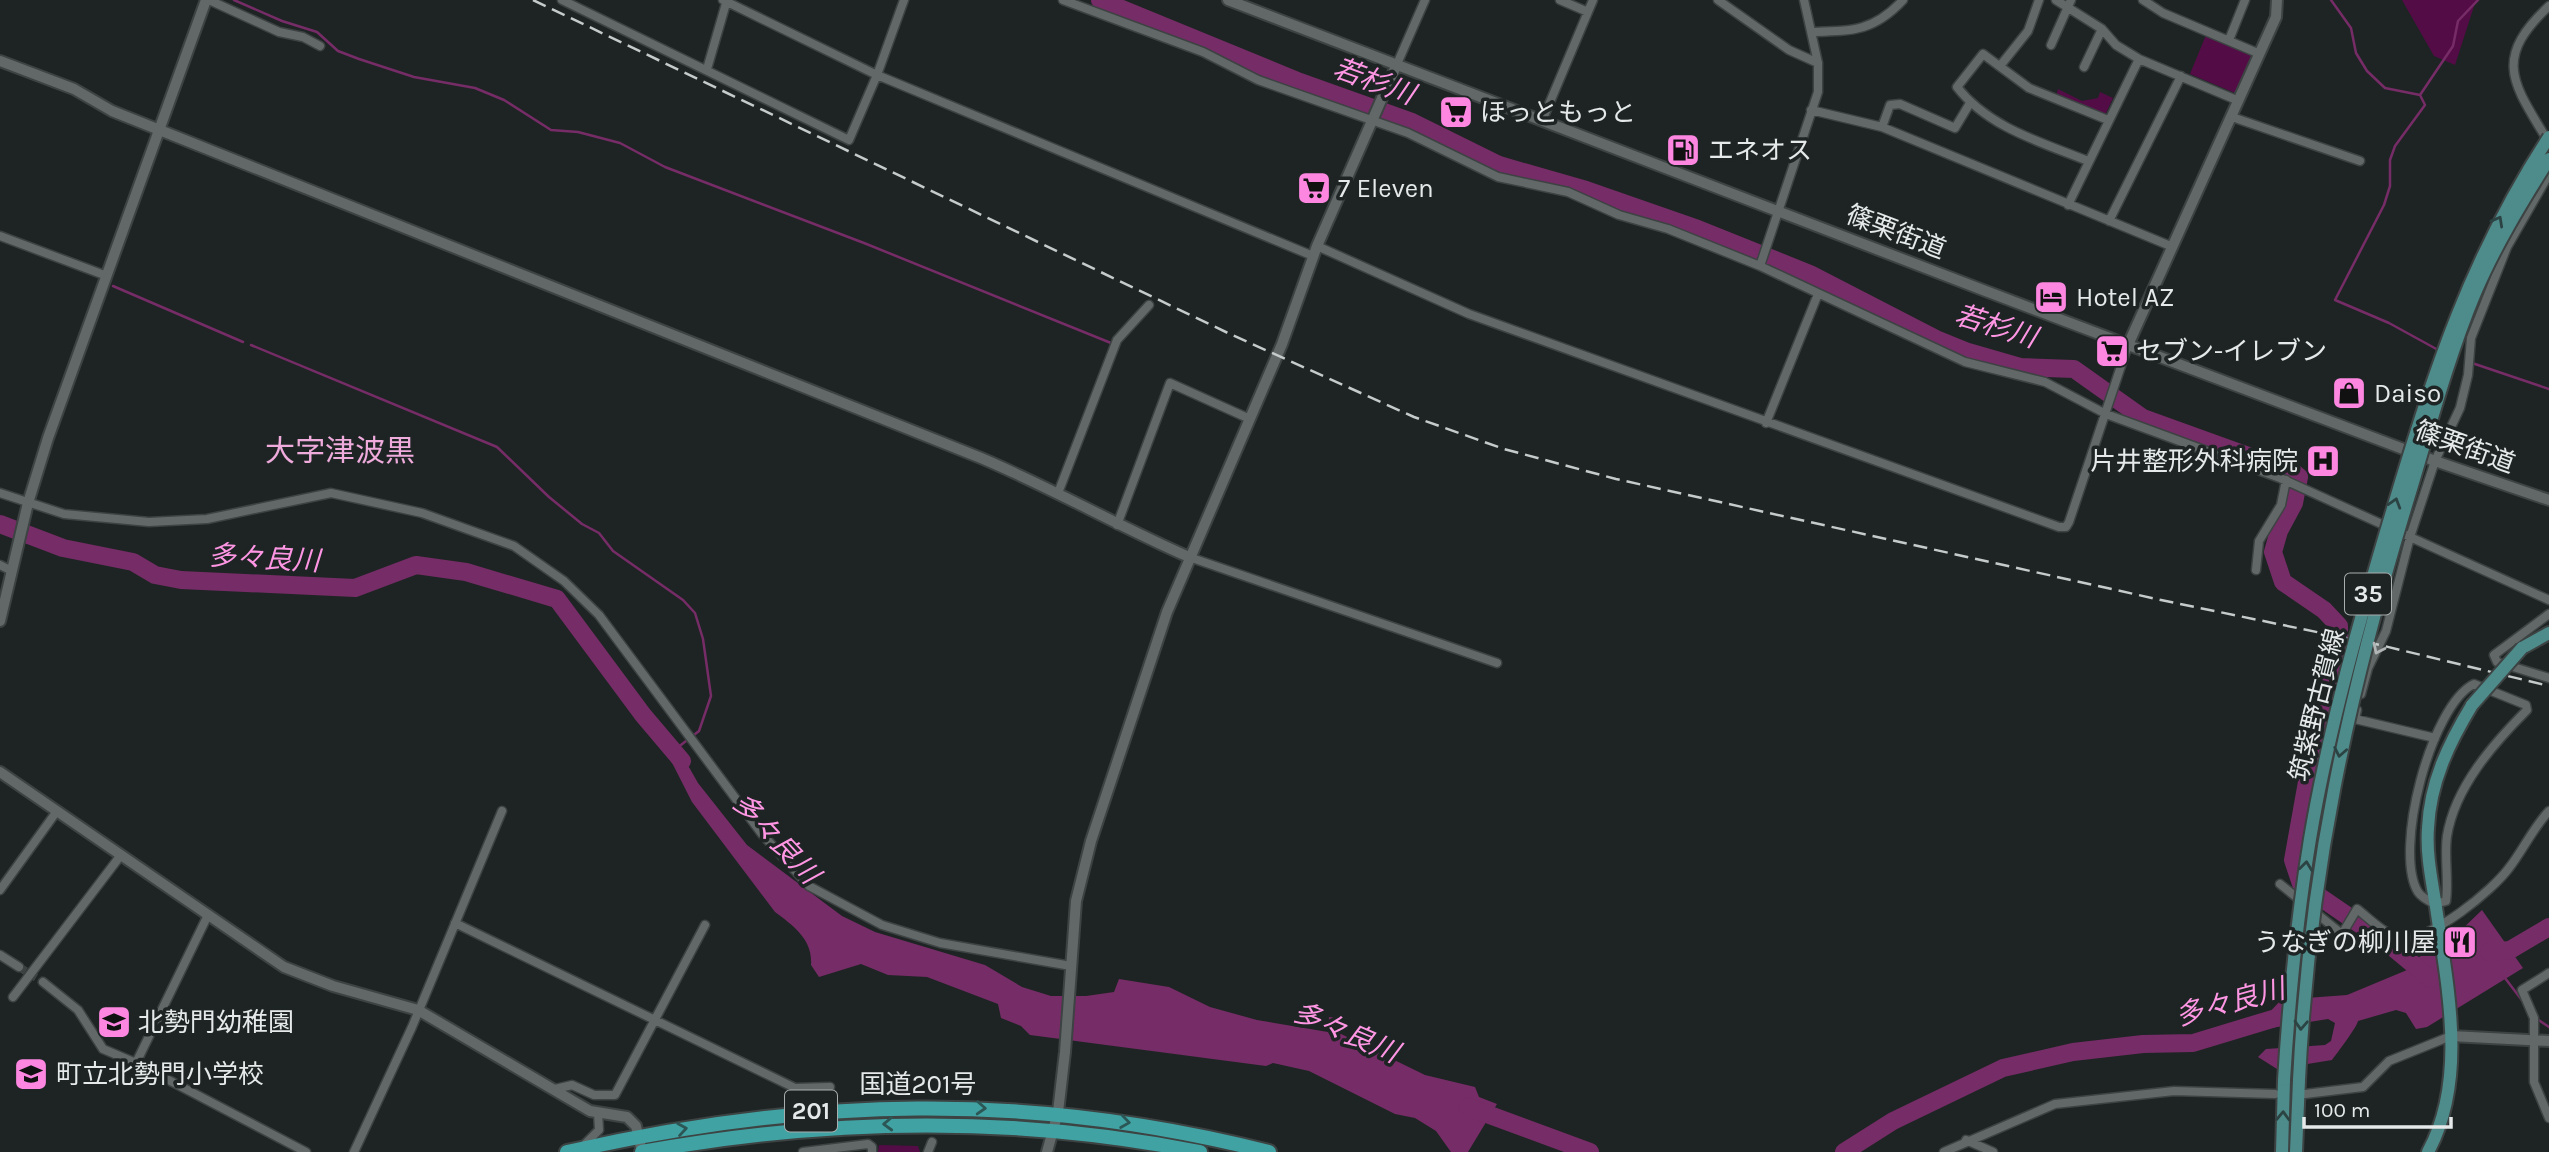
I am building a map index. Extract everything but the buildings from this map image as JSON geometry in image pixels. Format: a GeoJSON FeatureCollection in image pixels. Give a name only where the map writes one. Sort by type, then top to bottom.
{"type":"FeatureCollection","features":[{"type":"Feature","properties":{"kind":"highway","name":"国道201号"},"geometry":{"type":"LineString","coordinates":[[573,1151],[640,1135],[778,1114],[903,1107],[1058,1112],[1168,1128],[1269,1152]]}},
{"type":"Feature","properties":{"kind":"highway","name":"国道201号"},"geometry":{"type":"LineString","coordinates":[[642,1152],[779,1131],[863,1125],[1054,1129],[1200,1152]]}},
{"type":"Feature","properties":{"kind":"main road","name":"筑紫野古賀線"},"geometry":{"type":"LineString","coordinates":[[2281,1152],[2290,991],[2310,841],[2332,732],[2377,561],[2448,333],[2491,235],[2549,137]]}},
{"type":"Feature","properties":{"kind":"main road","name":"筑紫野古賀線"},"geometry":{"type":"LineString","coordinates":[[2296,1152],[2303,990],[2311,915],[2322,842],[2355,683],[2458,336],[2501,241],[2549,159]]}},
{"type":"Feature","properties":{"kind":"main road"},"geometry":{"type":"LineString","coordinates":[[2428,1152],[2440,1127],[2449,1086],[2451,1036],[2439,929],[2428,865],[2427,829],[2433,789],[2445,752],[2472,705],[2522,649],[2549,633]]}},
{"type":"Feature","properties":{"kind":"street"},"geometry":{"type":"LineString","coordinates":[[1,615],[28,506],[52,426],[208,0],[279,32],[303,37],[320,46]]}},
{"type":"Feature","properties":{"kind":"street"},"geometry":{"type":"LineString","coordinates":[[562,0],[849,139],[852,139],[904,0]]}},
{"type":"Feature","properties":{"kind":"street"},"geometry":{"type":"LineString","coordinates":[[1063,0],[1203,52],[1258,80],[1408,134],[1498,177],[1569,192],[1619,215],[1668,229],[1760,266],[1965,362],[2045,382],[2106,414],[2286,480],[2549,600]]}},
{"type":"Feature","properties":{"kind":"street","name":"篠栗街道"},"geometry":{"type":"LineString","coordinates":[[1228,0],[1250,4],[1542,121],[2128,345],[2435,461],[2549,500]]}},
{"type":"Feature","properties":{"kind":"street"},"geometry":{"type":"LineString","coordinates":[[1047,1152],[1058,1112],[1076,901],[1088,851],[1167,611],[1250,419],[1315,251],[1370,120],[1425,0]]}},
{"type":"Feature","properties":{"kind":"street"},"geometry":{"type":"LineString","coordinates":[[1560,0],[1588,12]]}},
{"type":"Feature","properties":{"kind":"street"},"geometry":{"type":"LineString","coordinates":[[1542,121],[1593,0]]}},
{"type":"Feature","properties":{"kind":"street"},"geometry":{"type":"LineString","coordinates":[[1718,0],[1790,50],[1818,63]]}},
{"type":"Feature","properties":{"kind":"street"},"geometry":{"type":"LineString","coordinates":[[1760,266],[1818,92],[1818,63],[1804,0]]}},
{"type":"Feature","properties":{"kind":"street"},"geometry":{"type":"LineString","coordinates":[[1813,32],[1865,28],[1880,20],[1903,0]]}},
{"type":"Feature","properties":{"kind":"street"},"geometry":{"type":"LineString","coordinates":[[2000,66],[2028,30],[2039,0]]}},
{"type":"Feature","properties":{"kind":"street"},"geometry":{"type":"LineString","coordinates":[[2056,0],[2069,3],[2102,29],[2116,45],[2139,59],[2239,101]]}},
{"type":"Feature","properties":{"kind":"street"},"geometry":{"type":"LineString","coordinates":[[2144,0],[2163,13],[2260,54]]}},
{"type":"Feature","properties":{"kind":"street"},"geometry":{"type":"LineString","coordinates":[[2229,40],[2245,0]]}},
{"type":"Feature","properties":{"kind":"street"},"geometry":{"type":"LineString","coordinates":[[707,69],[726,1],[877,75],[1469,314],[1766,423],[2059,527],[2066,527],[2128,345],[2276,17],[2277,0]]}},
{"type":"Feature","properties":{"kind":"street"},"geometry":{"type":"LineString","coordinates":[[2051,45],[2069,3]]}},
{"type":"Feature","properties":{"kind":"street"},"geometry":{"type":"LineString","coordinates":[[2549,6],[2523,33],[2512,65],[2518,89],[2549,143]]}},
{"type":"Feature","properties":{"kind":"street"},"geometry":{"type":"LineString","coordinates":[[2084,67],[2102,29]]}},
{"type":"Feature","properties":{"kind":"street"},"geometry":{"type":"LineString","coordinates":[[2088,161],[1991,119],[1970,103],[1957,87],[1983,54],[2029,88],[2108,120]]}},
{"type":"Feature","properties":{"kind":"street"},"geometry":{"type":"LineString","coordinates":[[2068,205],[2139,59]]}},
{"type":"Feature","properties":{"kind":"street"},"geometry":{"type":"LineString","coordinates":[[0,61],[74,89],[112,111],[981,457],[1058,493],[1116,525],[1189,557],[1497,663]]}},
{"type":"Feature","properties":{"kind":"street"},"geometry":{"type":"LineString","coordinates":[[2109,221],[2181,76]]}},
{"type":"Feature","properties":{"kind":"street"},"geometry":{"type":"LineString","coordinates":[[1882,127],[1890,105],[1900,104],[1955,128],[1970,103]]}},
{"type":"Feature","properties":{"kind":"street"},"geometry":{"type":"LineString","coordinates":[[1811,110],[1882,127],[2172,247]]}},
{"type":"Feature","properties":{"kind":"street"},"geometry":{"type":"LineString","coordinates":[[2232,117],[2360,161]]}},
{"type":"Feature","properties":{"kind":"street"},"geometry":{"type":"LineString","coordinates":[[2435,738],[2355,719],[2368,668],[2386,631],[2410,537],[2435,461],[2460,408],[2468,375],[2471,338],[2507,247],[2549,174]]}},
{"type":"Feature","properties":{"kind":"street"},"geometry":{"type":"LineString","coordinates":[[0,236],[107,276]]}},
{"type":"Feature","properties":{"kind":"street"},"geometry":{"type":"LineString","coordinates":[[1766,423],[1818,294]]}},
{"type":"Feature","properties":{"kind":"street"},"geometry":{"type":"LineString","coordinates":[[1058,493],[1117,340],[1149,305]]}},
{"type":"Feature","properties":{"kind":"street"},"geometry":{"type":"LineString","coordinates":[[1116,525],[1170,383],[1250,419]]}},
{"type":"Feature","properties":{"kind":"street"},"geometry":{"type":"LineString","coordinates":[[2256,570],[2259,541],[2281,505],[2286,480]]}},
{"type":"Feature","properties":{"kind":"street"},"geometry":{"type":"LineString","coordinates":[[0,493],[28,506],[65,514],[149,522],[207,519],[331,493],[422,513],[514,546],[564,581],[599,614],[762,834],[809,886],[882,925],[940,943],[1071,970]]}},
{"type":"Feature","properties":{"kind":"street"},"geometry":{"type":"LineString","coordinates":[[0,565],[13,568]]}},
{"type":"Feature","properties":{"kind":"street"},"geometry":{"type":"LineString","coordinates":[[2549,614],[2494,655],[2497,662],[2549,678]]}},
{"type":"Feature","properties":{"kind":"street"},"geometry":{"type":"LineString","coordinates":[[2474,684],[2526,705],[2527,710],[2504,735],[2458,798],[2447,837],[2446,901],[2435,904],[2418,892],[2413,879],[2411,835],[2420,777],[2435,738],[2464,689],[2474,684]]}},
{"type":"Feature","properties":{"kind":"street"},"geometry":{"type":"LineString","coordinates":[[0,772],[284,967],[305,976],[418,1010],[598,1112],[627,1117],[640,1135],[642,1152]]}},
{"type":"Feature","properties":{"kind":"street"},"geometry":{"type":"LineString","coordinates":[[0,890],[57,811]]}},
{"type":"Feature","properties":{"kind":"street"},"geometry":{"type":"LineString","coordinates":[[354,1152],[418,1010],[502,811]]}},
{"type":"Feature","properties":{"kind":"street"},"geometry":{"type":"LineString","coordinates":[[2280,884],[2342,934],[2357,909],[2391,934],[2403,938],[2439,929],[2483,896],[2508,870],[2549,811]]}},
{"type":"Feature","properties":{"kind":"street"},"geometry":{"type":"LineString","coordinates":[[13,997],[121,855]]}},
{"type":"Feature","properties":{"kind":"street"},"geometry":{"type":"LineString","coordinates":[[136,1063],[208,915]]}},
{"type":"Feature","properties":{"kind":"street"},"geometry":{"type":"LineString","coordinates":[[455,923],[794,1088],[830,1087]]}},
{"type":"Feature","properties":{"kind":"street"},"geometry":{"type":"LineString","coordinates":[[555,1089],[572,1085],[594,1095],[615,1095],[705,925]]}},
{"type":"Feature","properties":{"kind":"street"},"geometry":{"type":"LineString","coordinates":[[0,955],[19,967]]}},
{"type":"Feature","properties":{"kind":"street"},"geometry":{"type":"LineString","coordinates":[[2549,973],[2522,990],[2534,1018],[2534,1082],[2549,1118]]}},
{"type":"Feature","properties":{"kind":"street"},"geometry":{"type":"LineString","coordinates":[[43,982],[78,1010],[103,1049],[136,1063],[306,1152]]}},
{"type":"Feature","properties":{"kind":"street"},"geometry":{"type":"LineString","coordinates":[[2305,1094],[2363,1087],[2389,1061],[2451,1036],[2532,1038],[2549,1041]]}},
{"type":"Feature","properties":{"kind":"street"},"geometry":{"type":"LineString","coordinates":[[1944,1152],[1966,1140],[2055,1104],[2174,1091],[2275,1094]]}},
{"type":"Feature","properties":{"kind":"street"},"geometry":{"type":"LineString","coordinates":[[573,1151],[598,1130],[598,1112]]}},
{"type":"Feature","properties":{"kind":"street"},"geometry":{"type":"LineString","coordinates":[[1966,1140],[1993,1152]]}},
{"type":"Feature","properties":{"kind":"street"},"geometry":{"type":"LineString","coordinates":[[692,1152],[707,1141]]}},
{"type":"Feature","properties":{"kind":"street"},"geometry":{"type":"LineString","coordinates":[[928,1152],[932,1142]]}},
{"type":"Feature","properties":{"kind":"street"},"geometry":{"type":"LineString","coordinates":[[803,1152],[868,1144],[873,1147],[873,1152]]}},
{"type":"Feature","properties":{"kind":"shaded area"},"geometry":{"type":"Polygon","coordinates":[[[2402,0],[2476,0],[2455,65],[2434,56],[2402,0]]]}},
{"type":"Feature","properties":{"kind":"shaded area"},"geometry":{"type":"Polygon","coordinates":[[[2206,35],[2252,54],[2235,93],[2190,74],[2206,35]]]}},
{"type":"Feature","properties":{"kind":"shaded area"},"geometry":{"type":"Polygon","coordinates":[[[2058,89],[2082,101],[2098,98],[2100,92],[2113,98],[2105,115],[2056,96],[2058,89]]]}},
{"type":"Feature","properties":{"kind":"shaded area"},"geometry":{"type":"Polygon","coordinates":[[[672,737],[698,783],[747,845],[842,916],[875,932],[985,965],[1022,987],[1051,996],[1086,996],[1114,992],[1119,979],[1169,987],[1210,1007],[1257,1020],[1328,1032],[1329,1017],[1340,1018],[1337,1032],[1425,1075],[1475,1087],[1479,1097],[1497,1104],[1468,1152],[1451,1152],[1436,1131],[1415,1118],[1395,1114],[1309,1071],[1273,1063],[1266,1066],[1030,1035],[1021,1026],[1001,1018],[998,1004],[927,977],[888,975],[861,964],[819,977],[811,965],[809,948],[801,934],[775,912],[692,802],[663,745],[672,737]]]}},
{"type":"Feature","properties":{"kind":"shaded area"},"geometry":{"type":"Polygon","coordinates":[[[2482,910],[2523,968],[2427,1027],[2416,1029],[2406,1013],[2396,1010],[2358,1021],[2332,1060],[2277,1069],[2258,1057],[2266,1049],[2325,1045],[2331,1041],[2335,1023],[2328,1019],[2252,1031],[2281,1000],[2347,995],[2407,970],[2416,959],[2458,933],[2482,910]]]}},
{"type":"Feature","properties":{"kind":"shaded area"},"geometry":{"type":"Polygon","coordinates":[[[879,1145],[918,1146],[920,1152],[878,1152],[879,1145]]]}},
{"type":"Feature","properties":{"kind":"waterway"},"geometry":{"type":"LineString","coordinates":[[234,0],[282,21],[317,32],[338,51],[414,77],[475,88],[504,100],[551,130],[578,132],[620,143],[665,167],[864,243],[1111,343]]}},
{"type":"Feature","properties":{"kind":"waterway","name":"若杉川"},"geometry":{"type":"LineString","coordinates":[[1100,0],[1300,82],[1412,122],[1499,165],[1586,190],[1698,229],[1810,274],[1936,339],[1968,352],[2020,367],[2074,369],[2143,418],[2293,472],[2299,477],[2294,503],[2279,531],[2273,552],[2283,582],[2324,610],[2339,626],[2339,652],[2314,743],[2293,860],[2301,884],[2390,945],[2431,979]]}},
{"type":"Feature","properties":{"kind":"waterway"},"geometry":{"type":"LineString","coordinates":[[2331,0],[2351,28],[2356,53],[2367,71],[2385,88],[2420,95],[2425,105],[2395,146],[2390,160],[2390,186],[2384,205],[2335,300],[2389,323],[2440,351]]}},
{"type":"Feature","properties":{"kind":"waterway"},"geometry":{"type":"LineString","coordinates":[[2420,95],[2453,46],[2458,21],[2478,0]]}},
{"type":"Feature","properties":{"kind":"waterway"},"geometry":{"type":"LineString","coordinates":[[113,286],[243,342]]}},
{"type":"Feature","properties":{"kind":"waterway"},"geometry":{"type":"LineString","coordinates":[[251,345],[497,447],[549,497],[582,524],[599,533],[613,551],[683,600],[695,613],[703,639],[711,696],[699,731],[677,748]]}},
{"type":"Feature","properties":{"kind":"waterway"},"geometry":{"type":"LineString","coordinates":[[2472,363],[2549,389]]}},
{"type":"Feature","properties":{"kind":"waterway","name":"多々良川"},"geometry":{"type":"LineString","coordinates":[[0,524],[63,548],[133,562],[155,575],[181,580],[355,588],[416,565],[466,572],[557,599],[643,715],[682,761]]}},
{"type":"Feature","properties":{"kind":"waterway","name":"多々良川"},"geometry":{"type":"LineString","coordinates":[[2489,952],[2510,950],[2549,927]]}},
{"type":"Feature","properties":{"kind":"waterway"},"geometry":{"type":"LineString","coordinates":[[2505,978],[2524,1003]]}},
{"type":"Feature","properties":{"kind":"waterway","name":"多々良川"},"geometry":{"type":"LineString","coordinates":[[1844,1152],[1893,1121],[2003,1068],[2073,1052],[2143,1044],[2193,1043],[2279,1017]]}},
{"type":"Feature","properties":{"kind":"waterway"},"geometry":{"type":"LineString","coordinates":[[2537,1019],[2549,1027]]}},
{"type":"Feature","properties":{"kind":"waterway","name":"多々良川"},"geometry":{"type":"LineString","coordinates":[[1468,1107],[1590,1152]]}},
{"type":"Feature","properties":{"kind":"tunnel"},"geometry":{"type":"LineString","coordinates":[[19,967],[43,982]]}},
{"type":"Feature","properties":{"kind":"railway"},"geometry":{"type":"LineString","coordinates":[[533,0],[1230,334],[1414,417],[1504,449],[1616,479],[2161,600],[2380,645],[2549,686]]}},
{"type":"Feature","properties":{"kind":"place","name":"ほっともっと"},"geometry":{"type":"Point","coordinates":[1456,112]}},
{"type":"Feature","properties":{"kind":"place","name":"エネオス"},"geometry":{"type":"Point","coordinates":[1683,150]}},
{"type":"Feature","properties":{"kind":"place","name":"7 Eleven"},"geometry":{"type":"Point","coordinates":[1314,188]}},
{"type":"Feature","properties":{"kind":"place","name":"Hotel AZ"},"geometry":{"type":"Point","coordinates":[2051,297]}},
{"type":"Feature","properties":{"kind":"place","name":"セブン-イレブン"},"geometry":{"type":"Point","coordinates":[2112,351]}},
{"type":"Feature","properties":{"kind":"place","name":"Daiso"},"geometry":{"type":"Point","coordinates":[2349,393]}},
{"type":"Feature","properties":{"kind":"place","name":"片井整形外科病院"},"geometry":{"type":"Point","coordinates":[2323,461]}},
{"type":"Feature","properties":{"kind":"place","name":"うなぎの柳川屋"},"geometry":{"type":"Point","coordinates":[2460,942]}},
{"type":"Feature","properties":{"kind":"place","name":"北勢門幼稚園"},"geometry":{"type":"Point","coordinates":[114,1022]}},
{"type":"Feature","properties":{"kind":"place","name":"町立北勢門小学校"},"geometry":{"type":"Point","coordinates":[31,1074]}},
{"type":"Feature","properties":{"kind":"district","name":"大字津波黒"},"geometry":{"type":"Point","coordinates":[340,451]}}]}
